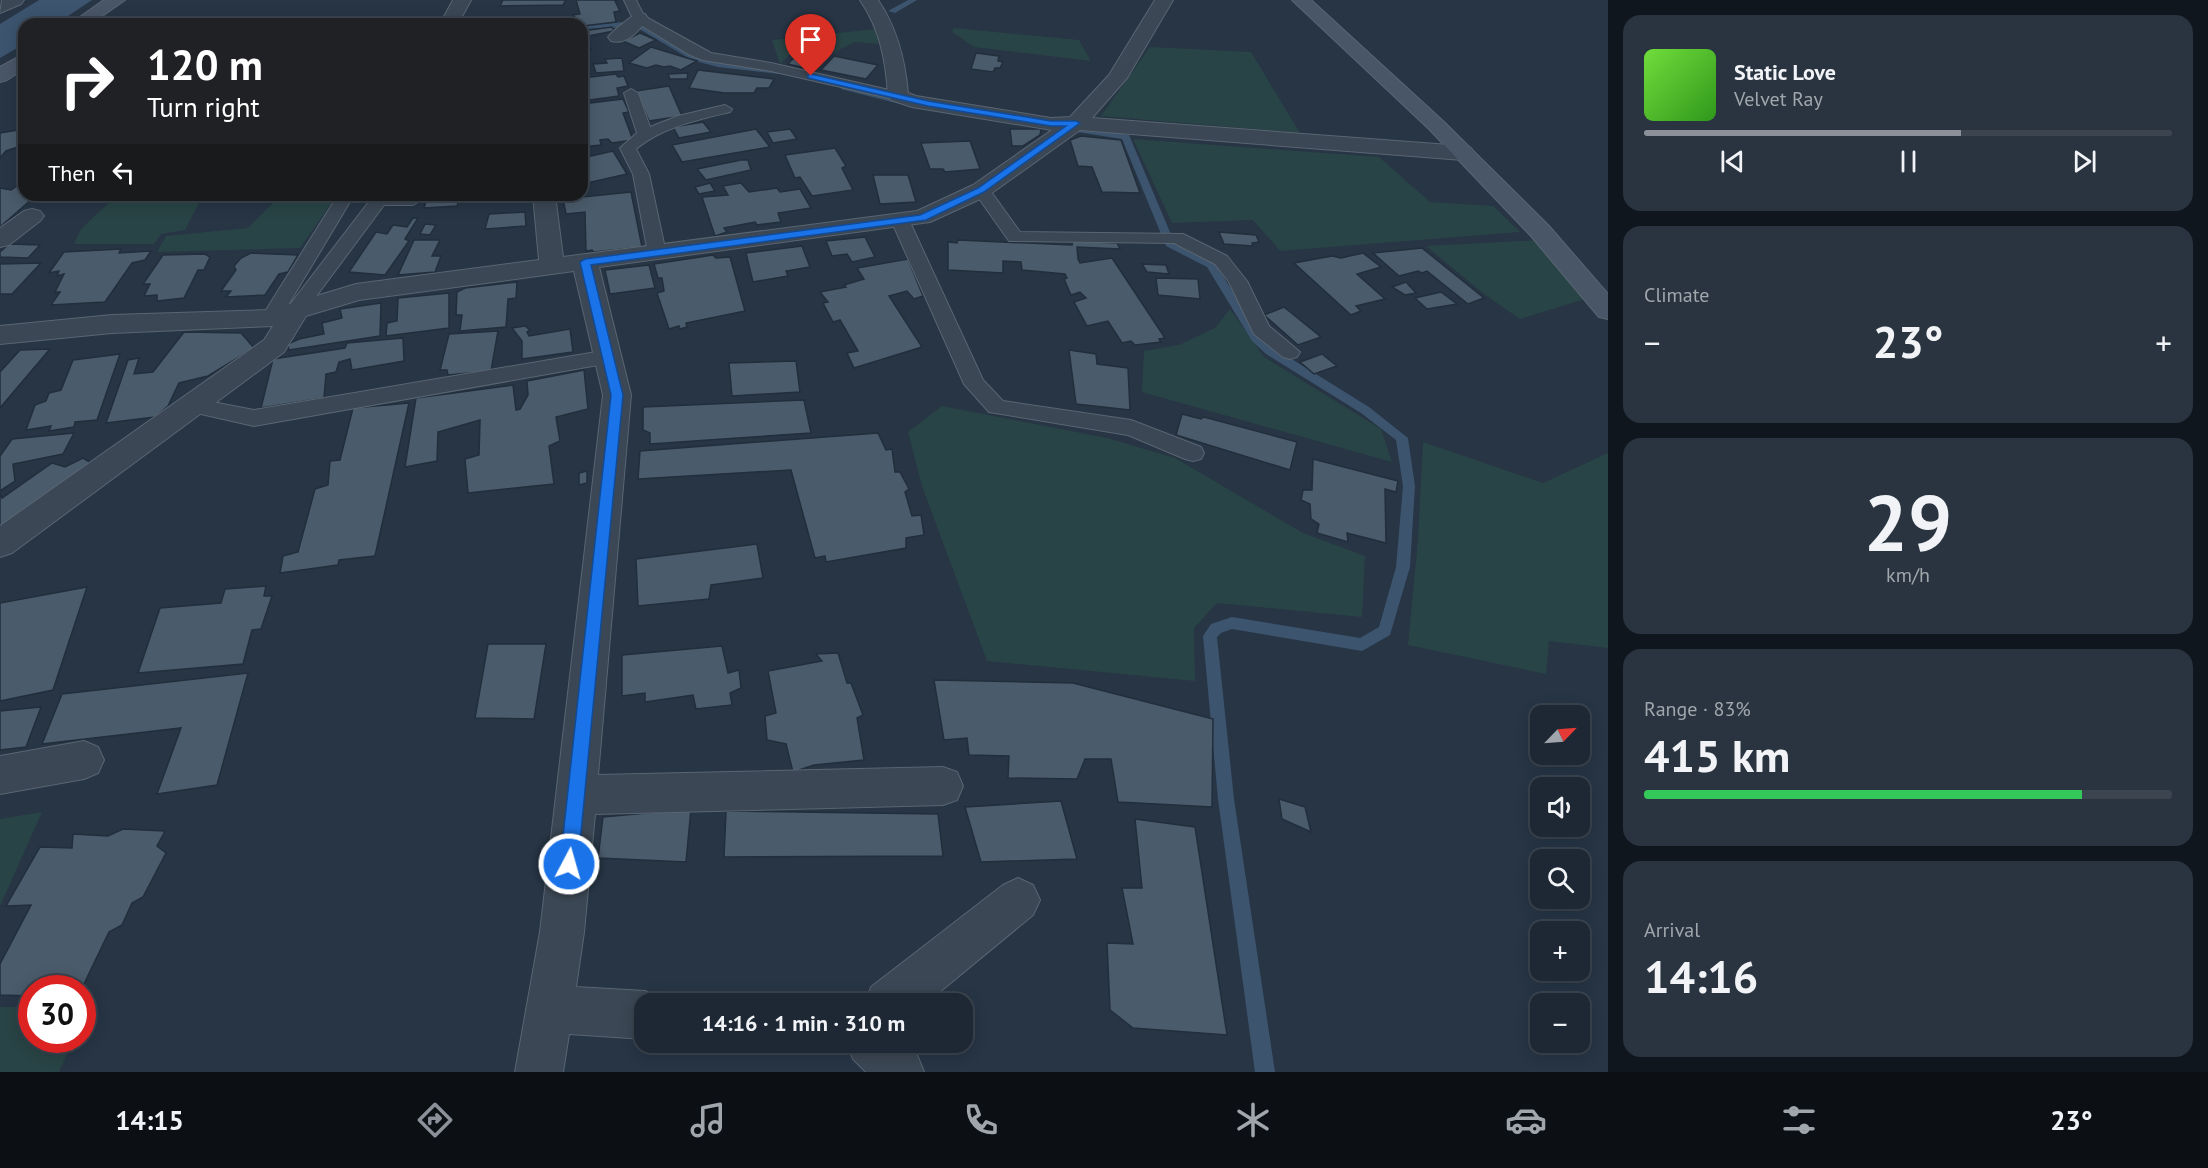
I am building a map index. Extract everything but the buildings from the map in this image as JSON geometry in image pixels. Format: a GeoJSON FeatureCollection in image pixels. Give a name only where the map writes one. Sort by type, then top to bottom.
{"type":"FeatureCollection","features":[{"type":"Feature","properties":{"kind":"street"},"geometry":{"type":"LineString","coordinates":[[0,9],[15,0]]}},
{"type":"Feature","properties":{"kind":"street"},"geometry":{"type":"LineString","coordinates":[[88,18],[116,0]]}},
{"type":"Feature","properties":{"kind":"street"},"geometry":{"type":"LineString","coordinates":[[452,18],[462,0]]}},
{"type":"Feature","properties":{"kind":"street"},"geometry":{"type":"LineString","coordinates":[[869,0],[878,12],[897,67],[898,96],[928,104],[1051,124],[1076,123],[1463,153]]}},
{"type":"Feature","properties":{"kind":"street"},"geometry":{"type":"LineString","coordinates":[[0,334],[112,324],[284,314],[356,291],[922,218],[981,190],[1076,123],[1117,78],[1164,0]]}},
{"type":"Feature","properties":{"kind":"street"},"geometry":{"type":"LineString","coordinates":[[1301,0],[1463,153],[1540,231],[1608,311]]}},
{"type":"Feature","properties":{"kind":"street"},"geometry":{"type":"LineString","coordinates":[[617,37],[629,30],[639,18]]}},
{"type":"Feature","properties":{"kind":"street"},"geometry":{"type":"LineString","coordinates":[[0,76],[18,64]]}},
{"type":"Feature","properties":{"kind":"street"},"geometry":{"type":"LineString","coordinates":[[539,1072],[562,932],[617,395],[608,357],[569,264],[546,201]]}},
{"type":"Feature","properties":{"kind":"street"},"geometry":{"type":"LineString","coordinates":[[0,240],[32,216]]}},
{"type":"Feature","properties":{"kind":"street"},"geometry":{"type":"LineString","coordinates":[[0,544],[274,346],[284,314]]}},
{"type":"Feature","properties":{"kind":"street"},"geometry":{"type":"LineString","coordinates":[[0,775],[84,760]]}},
{"type":"Feature","properties":{"kind":"street"},"geometry":{"type":"LineString","coordinates":[[576,795],[943,786]]}},
{"type":"Feature","properties":{"kind":"street"},"geometry":{"type":"LineString","coordinates":[[902,993],[1018,900]]}},
{"type":"Feature","properties":{"kind":"street"},"geometry":{"type":"LineString","coordinates":[[549,1009],[634,1014]]}},
{"type":"Feature","properties":{"kind":"street"},"geometry":{"type":"LineString","coordinates":[[881,1053],[900,1072]]}},
{"type":"Feature","properties":{"kind":"lane"},"geometry":{"type":"LineString","coordinates":[[630,0],[639,18],[695,52],[708,57],[771,68],[898,96]]}},
{"type":"Feature","properties":{"kind":"lane"},"geometry":{"type":"LineString","coordinates":[[631,93],[645,134]]}},
{"type":"Feature","properties":{"kind":"lane"},"geometry":{"type":"LineString","coordinates":[[657,253],[641,174],[628,148],[645,134],[682,119],[725,109]]}},
{"type":"Feature","properties":{"kind":"lane"},"geometry":{"type":"LineString","coordinates":[[981,190],[1015,237],[1177,238],[1221,260],[1238,281],[1261,330],[1290,352]]}},
{"type":"Feature","properties":{"kind":"lane"},"geometry":{"type":"LineString","coordinates":[[284,314],[343,201]]}},
{"type":"Feature","properties":{"kind":"lane"},"geometry":{"type":"LineString","coordinates":[[284,314],[378,201]]}},
{"type":"Feature","properties":{"kind":"lane"},"geometry":{"type":"LineString","coordinates":[[900,220],[974,384],[997,407],[1131,428],[1193,453]]}},
{"type":"Feature","properties":{"kind":"lane"},"geometry":{"type":"LineString","coordinates":[[192,405],[254,418],[608,357]]}},
{"type":"Feature","properties":{"kind":"green space"},"geometry":{"type":"Polygon","coordinates":[[[954,28],[1079,40],[1091,61],[974,47],[952,32],[954,28]]]}},
{"type":"Feature","properties":{"kind":"green space"},"geometry":{"type":"Polygon","coordinates":[[[876,29],[878,44],[855,42],[827,56],[796,49],[780,64],[772,40],[876,29]]]}},
{"type":"Feature","properties":{"kind":"green space"},"geometry":{"type":"Polygon","coordinates":[[[1150,47],[1251,52],[1300,133],[1101,116],[1150,47]]]}},
{"type":"Feature","properties":{"kind":"green space"},"geometry":{"type":"Polygon","coordinates":[[[1133,139],[1379,157],[1430,202],[1493,206],[1520,232],[1280,251],[1253,220],[1172,223],[1133,139]]]}},
{"type":"Feature","properties":{"kind":"green space"},"geometry":{"type":"Polygon","coordinates":[[[111,201],[200,201],[185,230],[161,234],[154,244],[74,244],[81,229],[111,201]]]}},
{"type":"Feature","properties":{"kind":"green space"},"geometry":{"type":"Polygon","coordinates":[[[275,201],[333,201],[300,248],[157,252],[166,236],[248,228],[275,201]]]}},
{"type":"Feature","properties":{"kind":"green space"},"geometry":{"type":"Polygon","coordinates":[[[1541,240],[1585,299],[1520,319],[1484,294],[1426,246],[1541,240]]]}},
{"type":"Feature","properties":{"kind":"green space"},"geometry":{"type":"Polygon","coordinates":[[[1230,309],[1264,357],[1381,429],[1392,462],[1142,392],[1144,351],[1179,345],[1215,328],[1230,309]]]}},
{"type":"Feature","properties":{"kind":"green space"},"geometry":{"type":"Polygon","coordinates":[[[942,406],[1107,438],[1175,458],[1303,533],[1365,556],[1362,617],[1217,603],[1194,628],[1195,681],[987,661],[922,486],[908,432],[942,406]]]}},
{"type":"Feature","properties":{"kind":"green space"},"geometry":{"type":"Polygon","coordinates":[[[1423,442],[1543,483],[1608,453],[1608,648],[1549,641],[1546,674],[1408,645],[1418,540],[1423,442]]]}},
{"type":"Feature","properties":{"kind":"green space"},"geometry":{"type":"Polygon","coordinates":[[[42,812],[0,906],[0,819],[42,812]]]}},
{"type":"Feature","properties":{"kind":"green space"},"geometry":{"type":"Polygon","coordinates":[[[0,1007],[18,1007],[18,1053],[67,1053],[59,1072],[0,1072],[0,1007]]]}},
{"type":"Feature","properties":{"kind":"water"},"geometry":{"type":"Polygon","coordinates":[[[39,0],[92,0],[65,18],[18,18],[18,48],[0,58],[0,24],[39,0]]]}},
{"type":"Feature","properties":{"kind":"waterway"},"geometry":{"type":"LineString","coordinates":[[892,11],[913,0]]}},
{"type":"Feature","properties":{"kind":"waterway"},"geometry":{"type":"LineString","coordinates":[[588,27],[638,25],[695,58],[718,65],[788,73]]}},
{"type":"Feature","properties":{"kind":"waterway"},"geometry":{"type":"LineString","coordinates":[[844,87],[907,103]]}},
{"type":"Feature","properties":{"kind":"waterway"},"geometry":{"type":"LineString","coordinates":[[1074,129],[1126,137],[1171,246],[1201,258],[1211,265],[1256,338],[1270,351],[1365,410],[1402,438],[1409,486],[1403,567],[1385,631],[1362,645],[1232,623],[1216,628],[1210,636],[1226,799],[1265,1072]]}},
{"type":"Feature","properties":{"kind":"route"},"geometry":{"type":"LineString","coordinates":[[569,864],[617,395],[585,262],[922,218],[971,196],[991,184],[1076,123],[1051,124],[928,104],[811,76]]}}]}
